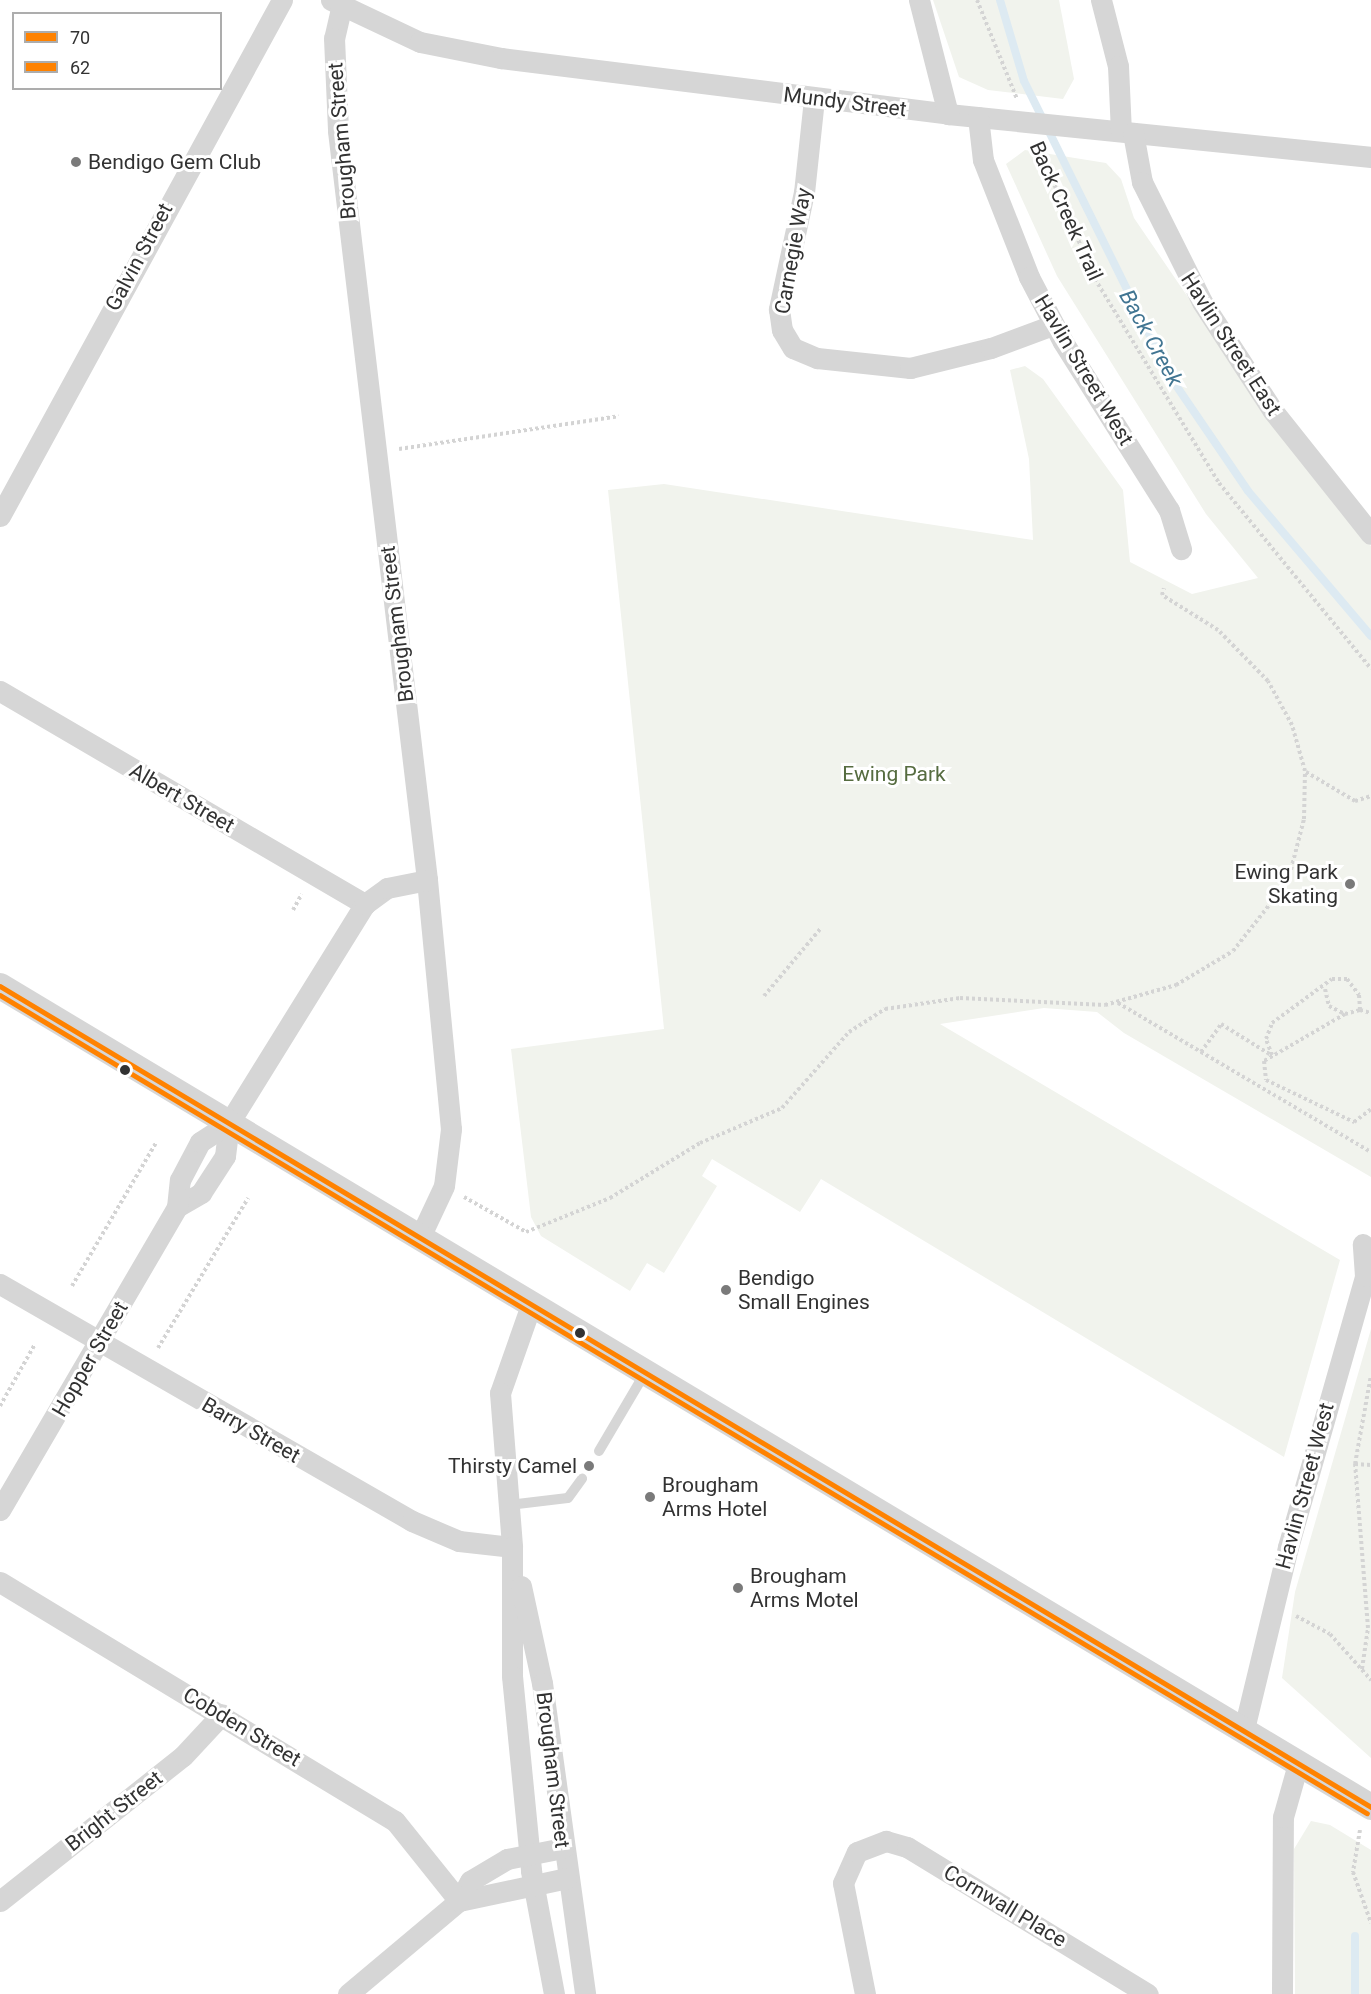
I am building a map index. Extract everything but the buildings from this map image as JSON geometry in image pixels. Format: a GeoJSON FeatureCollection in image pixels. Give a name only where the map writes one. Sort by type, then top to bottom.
{"type":"FeatureCollection","features":[{"type":"Feature","properties":{"kind":"street","name":"Galvin Street"},"geometry":{"type":"LineString","coordinates":[[0,516],[282,0]]}},
{"type":"Feature","properties":{"kind":"street"},"geometry":{"type":"LineString","coordinates":[[919,0],[948,114]]}},
{"type":"Feature","properties":{"kind":"street","name":"Havlin Street East"},"geometry":{"type":"LineString","coordinates":[[1101,0],[1118,66],[1127,132],[1133,154],[1146,191],[1202,302],[1273,411],[1371,534]]}},
{"type":"Feature","properties":{"kind":"street","name":"Mundy Street"},"geometry":{"type":"LineString","coordinates":[[338,2],[388,31],[451,50],[814,99],[978,117],[1015,113],[1074,126],[1371,157]]}},
{"type":"Feature","properties":{"kind":"street","name":"Brougham Street"},"geometry":{"type":"LineString","coordinates":[[338,2],[334,38],[338,131],[427,880],[451,1143],[444,1186],[420,1237]]}},
{"type":"Feature","properties":{"kind":"street","name":"Carnegie Way"},"geometry":{"type":"LineString","coordinates":[[814,99],[804,192],[780,309],[782,330],[793,348],[817,358],[910,368],[991,348],[1053,325]]}},
{"type":"Feature","properties":{"kind":"street","name":"Havlin Street West"},"geometry":{"type":"LineString","coordinates":[[978,117],[983,160],[1053,325],[1163,500],[1181,549]]}},
{"type":"Feature","properties":{"kind":"street","name":"Albert Street"},"geometry":{"type":"LineString","coordinates":[[0,691],[365,904]]}},
{"type":"Feature","properties":{"kind":"street","name":"Hopper Street"},"geometry":{"type":"LineString","coordinates":[[0,1510],[100,1344],[177,1207],[180,1180],[200,1142],[229,1123],[365,904],[387,888],[427,880]]}},
{"type":"Feature","properties":{"kind":"street"},"geometry":{"type":"LineString","coordinates":[[0,986],[1244,1729],[1363,1809]]}},
{"type":"Feature","properties":{"kind":"street","name":"Hopper Street"},"geometry":{"type":"LineString","coordinates":[[177,1207],[201,1193],[225,1156],[229,1123]]}},
{"type":"Feature","properties":{"kind":"street","name":"Havlin Street West"},"geometry":{"type":"LineString","coordinates":[[1244,1729],[1272,1608],[1365,1276],[1362,1244]]}},
{"type":"Feature","properties":{"kind":"street","name":"Barry Street"},"geometry":{"type":"LineString","coordinates":[[0,1284],[100,1344],[412,1521],[459,1541],[512,1548]]}},
{"type":"Feature","properties":{"kind":"street","name":"Brougham Street"},"geometry":{"type":"LineString","coordinates":[[531,1305],[500,1394],[512,1548],[512,1676],[534,1885],[554,1994]]}},
{"type":"Feature","properties":{"kind":"street","name":"Brougham Street"},"geometry":{"type":"LineString","coordinates":[[512,1548],[542,1683],[567,1878],[585,1994]]}},
{"type":"Feature","properties":{"kind":"street","name":"Cobden Street"},"geometry":{"type":"LineString","coordinates":[[0,1582],[222,1714],[395,1821],[459,1901]]}},
{"type":"Feature","properties":{"kind":"street","name":"Bright Street"},"geometry":{"type":"LineString","coordinates":[[0,1901],[183,1756],[222,1714]]}},
{"type":"Feature","properties":{"kind":"street"},"geometry":{"type":"LineString","coordinates":[[1282,1994],[1283,1817],[1299,1764]]}},
{"type":"Feature","properties":{"kind":"street","name":"Cornwall Place"},"geometry":{"type":"LineString","coordinates":[[865,1994],[844,1894],[846,1869],[857,1852],[886,1841],[907,1846],[1148,1994]]}},
{"type":"Feature","properties":{"kind":"street"},"geometry":{"type":"LineString","coordinates":[[348,1994],[459,1901],[470,1881],[499,1863],[563,1848]]}},
{"type":"Feature","properties":{"kind":"street"},"geometry":{"type":"LineString","coordinates":[[459,1901],[567,1878]]}},
{"type":"Feature","properties":{"kind":"lane"},"geometry":{"type":"LineString","coordinates":[[599,1451],[645,1373]]}},
{"type":"Feature","properties":{"kind":"lane"},"geometry":{"type":"LineString","coordinates":[[509,1505],[568,1498],[582,1479]]}},
{"type":"Feature","properties":{"kind":"path"},"geometry":{"type":"LineString","coordinates":[[977,0],[1015,113]]}},
{"type":"Feature","properties":{"kind":"path","name":"Back Creek Trail"},"geometry":{"type":"LineString","coordinates":[[1033,137],[1095,279],[1219,483],[1371,669]]}},
{"type":"Feature","properties":{"kind":"path"},"geometry":{"type":"LineString","coordinates":[[377,452],[619,416]]}},
{"type":"Feature","properties":{"kind":"path"},"geometry":{"type":"LineString","coordinates":[[464,1196],[526,1232],[592,1206],[700,1143],[782,1108],[849,1032],[885,1009],[960,999],[1118,1002],[1145,997],[1200,974],[1233,951],[1262,919],[1288,881],[1298,852],[1305,771],[1292,725],[1268,681],[1218,630],[1162,595],[1164,588]]}},
{"type":"Feature","properties":{"kind":"path"},"geometry":{"type":"LineString","coordinates":[[1305,771],[1355,801],[1371,796]]}},
{"type":"Feature","properties":{"kind":"path"},"geometry":{"type":"LineString","coordinates":[[764,996],[821,927]]}},
{"type":"Feature","properties":{"kind":"path"},"geometry":{"type":"LineString","coordinates":[[1272,1055],[1266,1039],[1272,1023],[1325,989],[1332,979],[1347,979],[1359,995],[1360,1010]]}},
{"type":"Feature","properties":{"kind":"path"},"geometry":{"type":"LineString","coordinates":[[1325,989],[1329,1006],[1345,1014]]}},
{"type":"Feature","properties":{"kind":"path"},"geometry":{"type":"LineString","coordinates":[[1118,1002],[1371,1152]]}},
{"type":"Feature","properties":{"kind":"path"},"geometry":{"type":"LineString","coordinates":[[1371,1013],[1360,1010],[1345,1014],[1264,1061],[1266,1080],[1354,1122],[1371,1109]]}},
{"type":"Feature","properties":{"kind":"path"},"geometry":{"type":"LineString","coordinates":[[1201,1052],[1221,1024],[1272,1055]]}},
{"type":"Feature","properties":{"kind":"path"},"geometry":{"type":"LineString","coordinates":[[72,1286],[156,1143]]}},
{"type":"Feature","properties":{"kind":"path"},"geometry":{"type":"LineString","coordinates":[[145,1369],[248,1198]]}},
{"type":"Feature","properties":{"kind":"path"},"geometry":{"type":"LineString","coordinates":[[0,1406],[35,1344]]}},
{"type":"Feature","properties":{"kind":"path"},"geometry":{"type":"LineString","coordinates":[[1362,1669],[1368,1628],[1355,1464],[1371,1375]]}},
{"type":"Feature","properties":{"kind":"path"},"geometry":{"type":"LineString","coordinates":[[1355,1464],[1371,1465]]}},
{"type":"Feature","properties":{"kind":"path"},"geometry":{"type":"LineString","coordinates":[[1272,1608],[1323,1629],[1371,1680]]}},
{"type":"Feature","properties":{"kind":"path"},"geometry":{"type":"LineString","coordinates":[[1363,1809],[1353,1872],[1371,1923]]}},
{"type":"Feature","properties":{"kind":"green space"},"geometry":{"type":"Polygon","coordinates":[[[933,0],[1059,0],[1074,79],[1063,99],[988,90],[959,77],[933,0]]]}},
{"type":"Feature","properties":{"kind":"green space","name":"Ewing Park"},"geometry":{"type":"Polygon","coordinates":[[[1025,150],[1106,163],[1121,179],[1134,218],[1288,444],[1371,546],[1371,1177],[1124,1033],[1097,1012],[1044,1008],[940,1024],[1340,1260],[1284,1457],[821,1179],[800,1212],[712,1159],[702,1176],[717,1186],[664,1273],[647,1263],[630,1291],[541,1236],[531,1217],[511,1049],[664,1029],[608,490],[664,484],[1033,540],[1029,459],[1010,370],[1025,366],[1043,379],[1123,490],[1130,562],[1192,594],[1258,578],[1206,514],[1057,276],[1006,164],[1025,150]]]}},
{"type":"Feature","properties":{"kind":"green space"},"geometry":{"type":"Polygon","coordinates":[[[1371,1329],[1371,1758],[1282,1678],[1295,1592],[1371,1329]]]}},
{"type":"Feature","properties":{"kind":"green space"},"geometry":{"type":"Polygon","coordinates":[[[1311,1821],[1330,1825],[1371,1850],[1371,1994],[1295,1994],[1294,1849],[1311,1821]]]}},
{"type":"Feature","properties":{"kind":"waterway","name":"Back Creek"},"geometry":{"type":"LineString","coordinates":[[1000,0],[1024,81],[1169,375],[1248,491],[1371,636]]}},
{"type":"Feature","properties":{"kind":"waterway","name":"Back Creek"},"geometry":{"type":"LineString","coordinates":[[1355,1936],[1355,1994]]}},
{"type":"Feature","properties":{"kind":"transit line","name":"70"},"geometry":{"type":"LineString","coordinates":[[0,986],[1371,1807]]}},
{"type":"Feature","properties":{"kind":"transit line","name":"62"},"geometry":{"type":"LineString","coordinates":[[0,995],[1367,1813]]}},
{"type":"Feature","properties":{"kind":"place","name":"Bendigo Gem Club"},"geometry":{"type":"Point","coordinates":[76,162]}},
{"type":"Feature","properties":{"kind":"place","name":"Ewing Park Skating"},"geometry":{"type":"Point","coordinates":[1350,884]}},
{"type":"Feature","properties":{"kind":"place","name":"Bendigo Small Engines"},"geometry":{"type":"Point","coordinates":[726,1290]}},
{"type":"Feature","properties":{"kind":"place","name":"Thirsty Camel"},"geometry":{"type":"Point","coordinates":[589,1466]}},
{"type":"Feature","properties":{"kind":"place","name":"Brougham Arms Hotel"},"geometry":{"type":"Point","coordinates":[650,1497]}},
{"type":"Feature","properties":{"kind":"place","name":"Brougham Arms Motel"},"geometry":{"type":"Point","coordinates":[738,1588]}}]}
